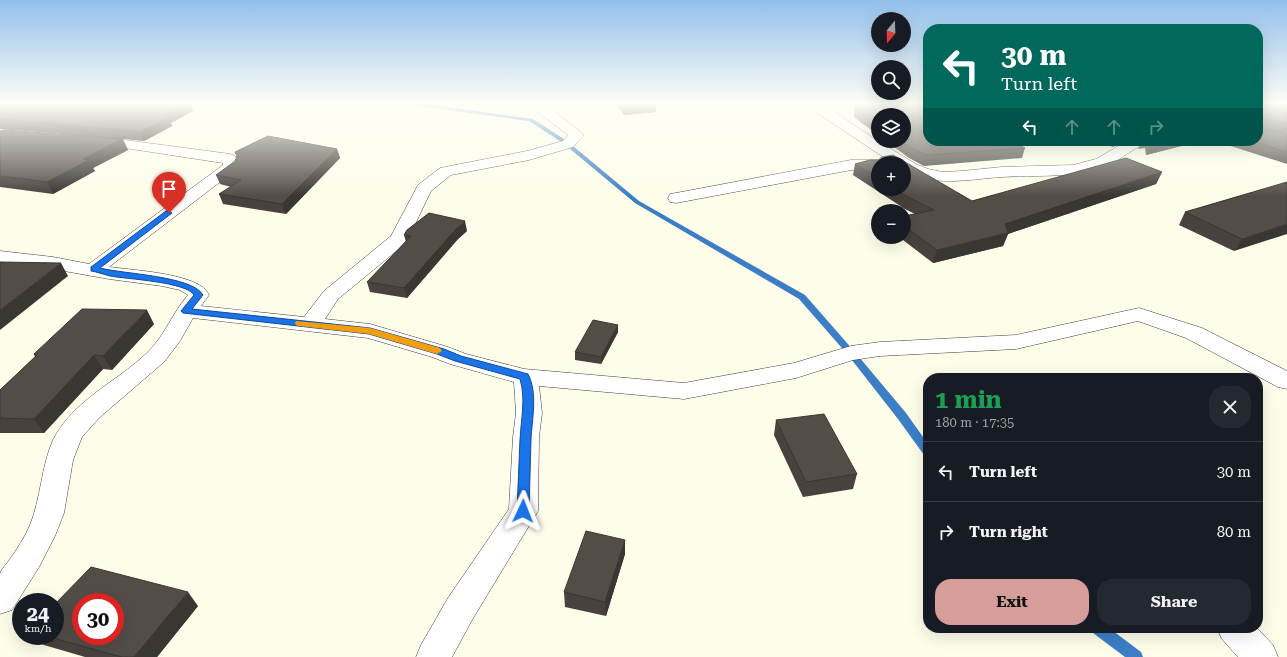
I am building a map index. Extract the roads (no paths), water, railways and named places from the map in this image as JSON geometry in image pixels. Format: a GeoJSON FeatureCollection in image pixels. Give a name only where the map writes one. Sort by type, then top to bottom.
{"type":"FeatureCollection","features":[{"type":"Feature","properties":{"kind":"street"},"geometry":{"type":"LineString","coordinates":[[310,324],[332,295],[399,239],[424,189],[446,172],[568,144],[577,136],[575,135]]}},
{"type":"Feature","properties":{"kind":"street"},"geometry":{"type":"LineString","coordinates":[[855,135],[884,156]]}},
{"type":"Feature","properties":{"kind":"street"},"geometry":{"type":"LineString","coordinates":[[78,141],[125,144],[230,159],[231,166],[94,269]]}},
{"type":"Feature","properties":{"kind":"street"},"geometry":{"type":"LineString","coordinates":[[911,168],[922,173],[947,177],[988,173],[1072,170],[1084,168],[1109,160],[1129,146]]}},
{"type":"Feature","properties":{"kind":"street"},"geometry":{"type":"LineString","coordinates":[[676,198],[851,165],[871,165]]}},
{"type":"Feature","properties":{"kind":"street"},"geometry":{"type":"LineString","coordinates":[[0,257],[53,263],[94,269],[109,273],[162,280],[187,286],[196,291],[199,295],[186,311],[168,344],[155,357],[92,410],[72,432],[65,446],[57,469],[49,513],[42,532],[19,573],[0,599]]}},
{"type":"Feature","properties":{"kind":"street"},"geometry":{"type":"LineString","coordinates":[[186,311],[370,331],[440,352],[458,359],[524,377],[684,391],[796,370],[851,353],[880,349],[1016,342],[1139,314],[1194,333],[1287,381]]}},
{"type":"Feature","properties":{"kind":"street"},"geometry":{"type":"LineString","coordinates":[[433,657],[460,609],[523,511],[526,438],[529,413],[527,385],[524,377]]}},
{"type":"Feature","properties":{"kind":"street"},"geometry":{"type":"LineString","coordinates":[[1238,633],[1260,657]]}},
{"type":"Feature","properties":{"kind":"waterway"},"geometry":{"type":"LineString","coordinates":[[554,135],[565,142],[637,202],[802,297],[851,353],[902,416],[923,445]]}},
{"type":"Feature","properties":{"kind":"waterway"},"geometry":{"type":"LineString","coordinates":[[1105,633],[1136,657]]}}]}
